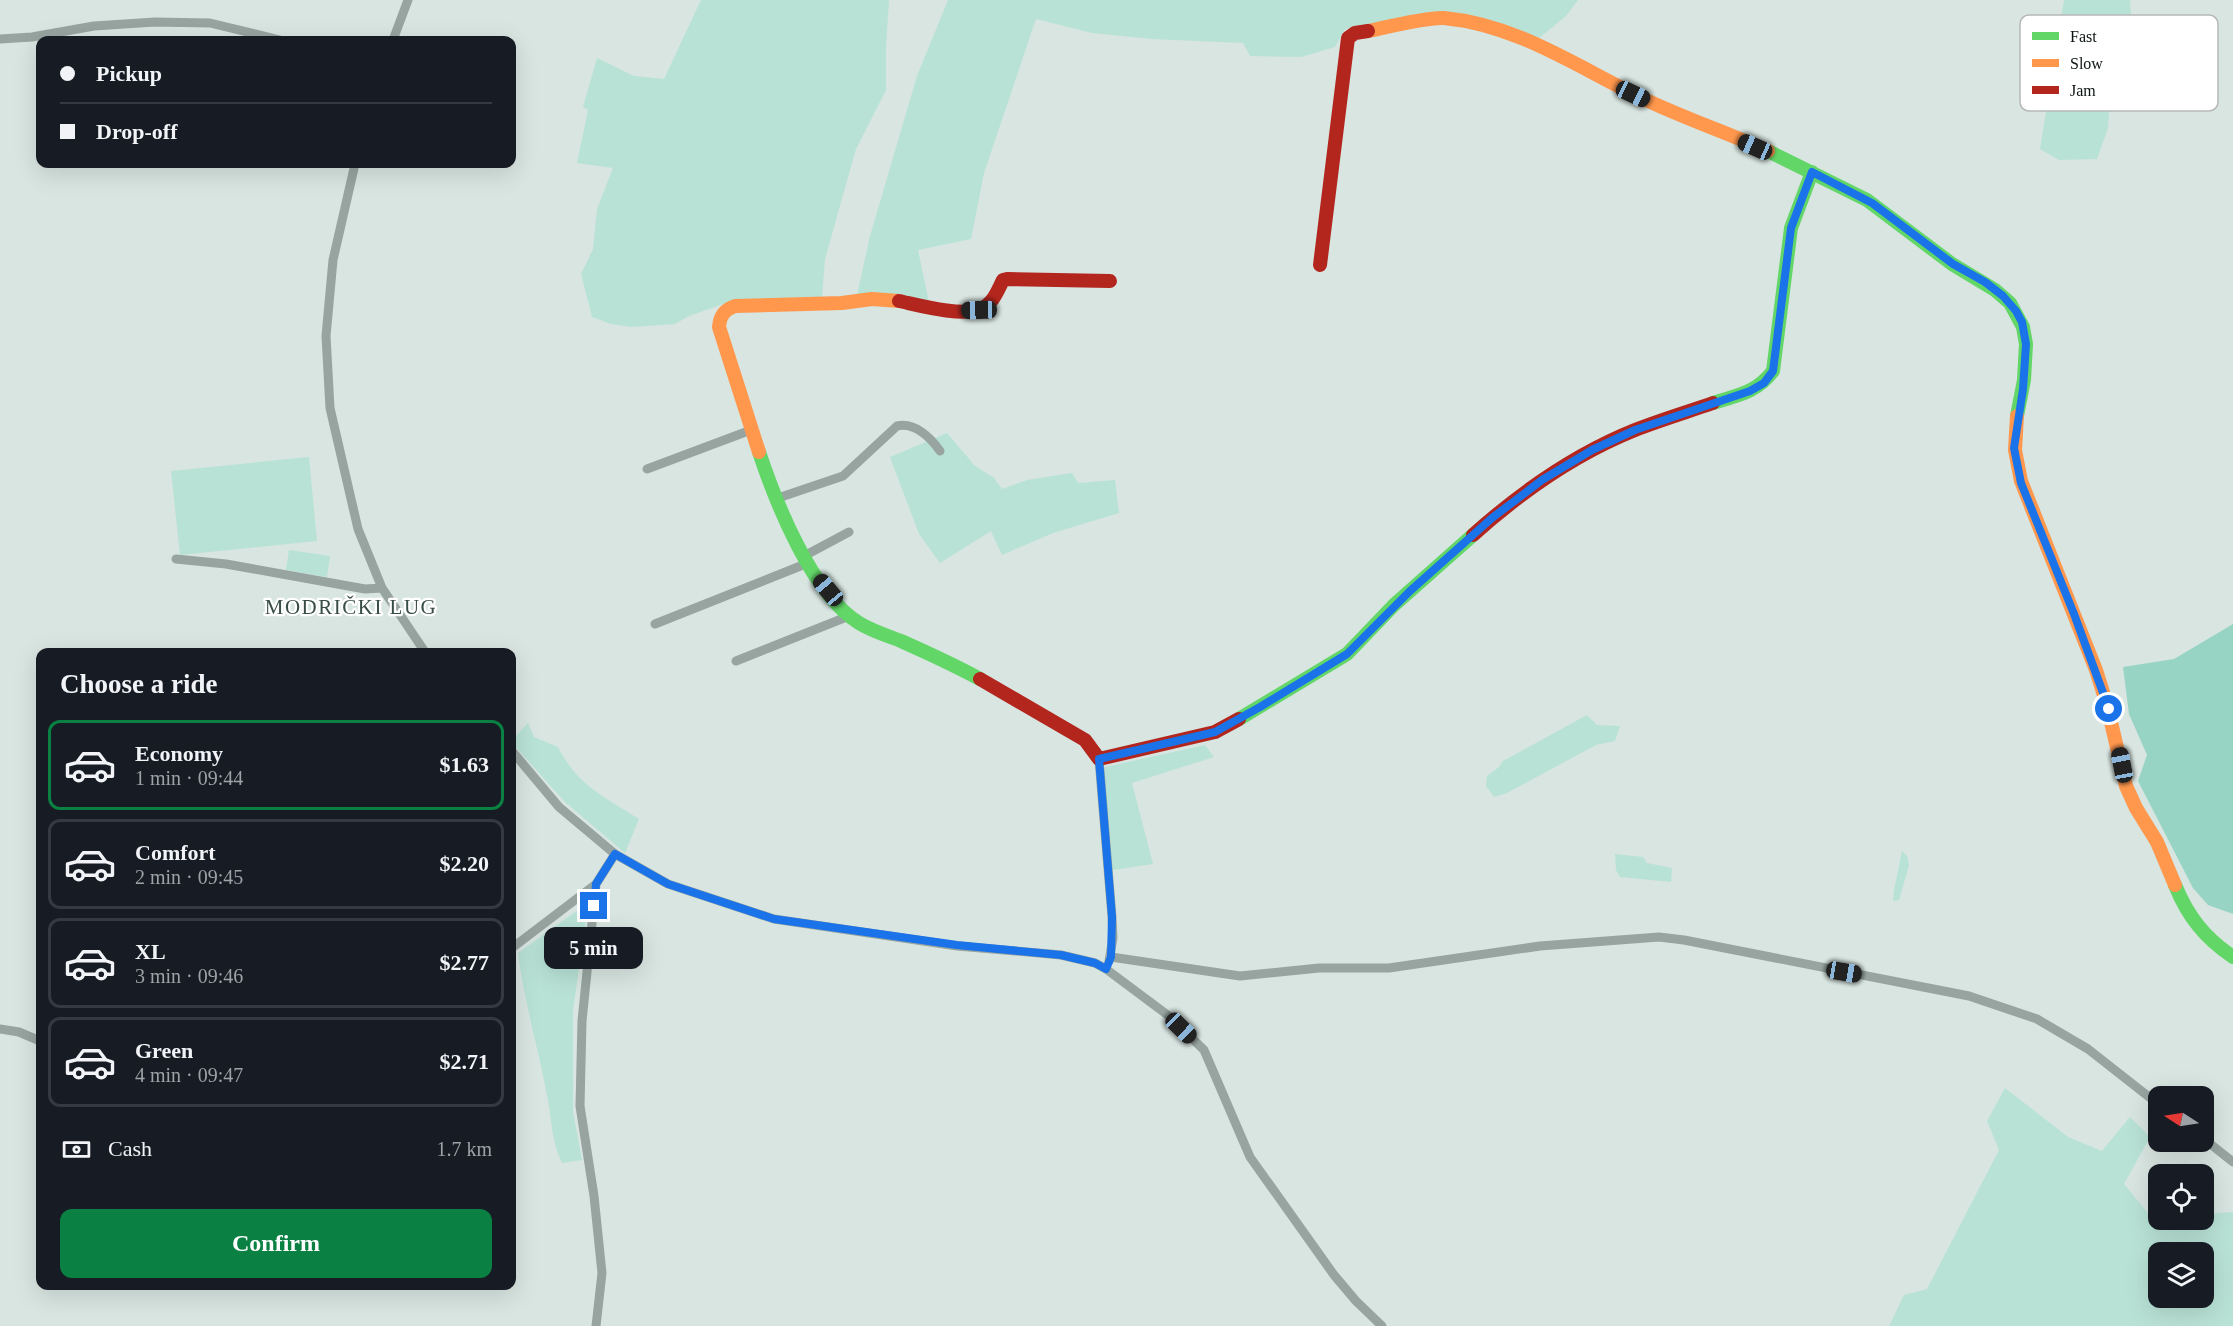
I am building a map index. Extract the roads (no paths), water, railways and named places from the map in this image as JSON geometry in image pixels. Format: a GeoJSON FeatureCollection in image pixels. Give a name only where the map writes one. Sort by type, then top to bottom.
{"type":"FeatureCollection","features":[{"type":"Feature","properties":{"kind":"street"},"geometry":{"type":"LineString","coordinates":[[394,36],[408,0]]}},
{"type":"Feature","properties":{"kind":"street"},"geometry":{"type":"LineString","coordinates":[[1320,264],[1348,38],[1355,33],[1441,18],[1467,21],[1512,34],[1570,60],[1668,111],[1718,130],[1812,172],[1872,203],[1953,264],[1985,282],[2003,296],[2022,322],[2026,344],[2023,389],[2014,448],[2021,483],[2104,692],[2132,803],[2157,843],[2176,891],[2191,920],[2219,949],[2233,957]]}},
{"type":"Feature","properties":{"kind":"street"},"geometry":{"type":"LineString","coordinates":[[38,36],[94,26],[166,22],[210,23],[264,36]]}},
{"type":"Feature","properties":{"kind":"street"},"geometry":{"type":"LineString","coordinates":[[0,39],[36,36]]}},
{"type":"Feature","properties":{"kind":"street"},"geometry":{"type":"LineString","coordinates":[[354,168],[333,260],[326,336],[330,408],[358,529],[382,588],[422,648]]}},
{"type":"Feature","properties":{"kind":"street"},"geometry":{"type":"LineString","coordinates":[[1099,759],[1215,732],[1260,707],[1347,654],[1403,597],[1492,518],[1542,480],[1613,440],[1697,408],[1750,391],[1764,383],[1773,371],[1791,228],[1812,172]]}},
{"type":"Feature","properties":{"kind":"street"},"geometry":{"type":"LineString","coordinates":[[1106,969],[1111,957],[1112,917],[1099,759],[1085,740],[987,682],[946,661],[859,623],[849,616],[806,559],[775,499],[719,327],[722,315],[735,306],[842,303],[872,299],[949,310],[979,310],[994,299],[1003,280],[1007,279],[1110,281]]}},
{"type":"Feature","properties":{"kind":"street"},"geometry":{"type":"LineString","coordinates":[[775,499],[843,476],[897,426],[916,428],[928,436],[940,451]]}},
{"type":"Feature","properties":{"kind":"street"},"geometry":{"type":"LineString","coordinates":[[647,469],[751,430]]}},
{"type":"Feature","properties":{"kind":"street"},"geometry":{"type":"LineString","coordinates":[[655,624],[806,559],[849,532]]}},
{"type":"Feature","properties":{"kind":"street"},"geometry":{"type":"LineString","coordinates":[[176,559],[226,564],[365,589],[382,588]]}},
{"type":"Feature","properties":{"kind":"street"},"geometry":{"type":"LineString","coordinates":[[736,661],[849,616]]}},
{"type":"Feature","properties":{"kind":"street"},"geometry":{"type":"LineString","coordinates":[[516,756],[560,807],[615,854],[668,884],[774,919],[957,945],[1061,955],[1095,963],[1106,969],[1169,1016],[1204,1050],[1250,1157],[1335,1275],[1356,1301],[1382,1326]]}},
{"type":"Feature","properties":{"kind":"street"},"geometry":{"type":"LineString","coordinates":[[516,945],[596,884],[615,854]]}},
{"type":"Feature","properties":{"kind":"street"},"geometry":{"type":"LineString","coordinates":[[596,884],[582,1021],[580,1106],[594,1196],[602,1273],[596,1326]]}},
{"type":"Feature","properties":{"kind":"street"},"geometry":{"type":"LineString","coordinates":[[1111,957],[1240,976],[1319,968],[1389,968],[1550,945],[1659,937],[1684,940],[1969,996],[2037,1019],[2088,1049],[2148,1096]]}},
{"type":"Feature","properties":{"kind":"street"},"geometry":{"type":"LineString","coordinates":[[0,1029],[19,1032],[36,1039]]}},
{"type":"Feature","properties":{"kind":"street"},"geometry":{"type":"LineString","coordinates":[[2214,1147],[2233,1162]]}},
{"type":"Feature","properties":{"kind":"district","name":"MODRIČKI LUG"},"geometry":{"type":"Point","coordinates":[351,607]}}]}
